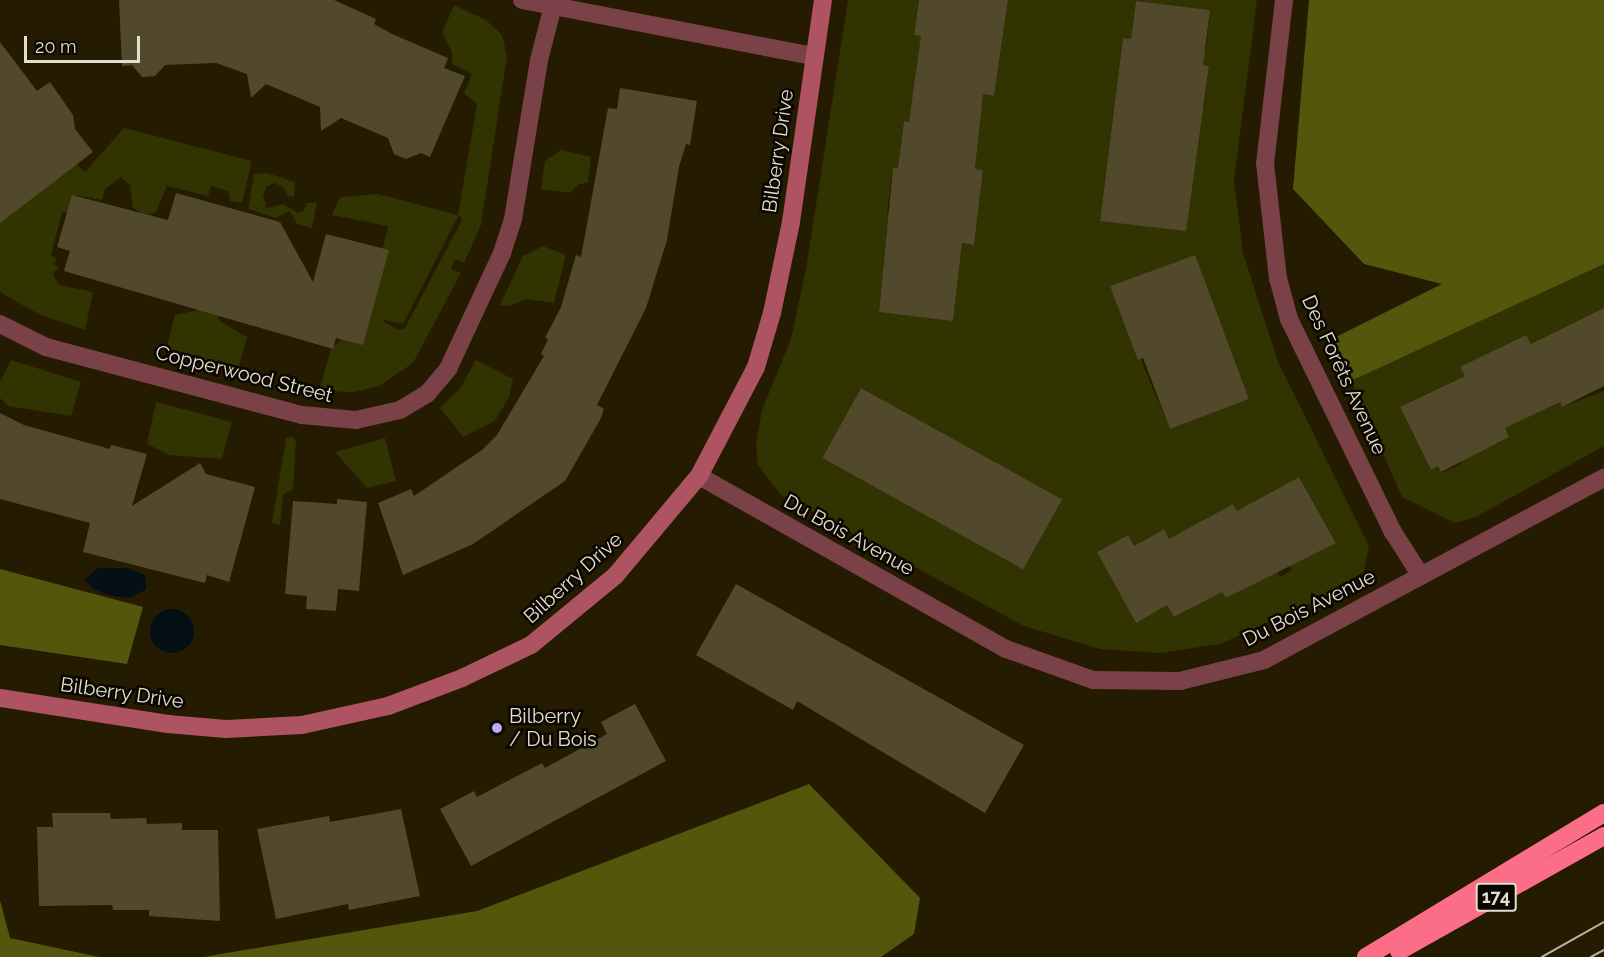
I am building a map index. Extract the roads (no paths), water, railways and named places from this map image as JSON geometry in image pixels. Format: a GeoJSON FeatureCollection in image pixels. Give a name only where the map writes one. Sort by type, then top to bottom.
{"type":"FeatureCollection","features":[{"type":"Feature","properties":{"kind":"highway"},"geometry":{"type":"LineString","coordinates":[[1366,957],[1604,813]]}},
{"type":"Feature","properties":{"kind":"highway","name":"174"},"geometry":{"type":"LineString","coordinates":[[1388,957],[1604,836]]}},
{"type":"Feature","properties":{"kind":"street"},"geometry":{"type":"LineString","coordinates":[[522,0],[814,56]]}},
{"type":"Feature","properties":{"kind":"street","name":"Bilberry Drive"},"geometry":{"type":"LineString","coordinates":[[0,698],[168,724],[226,729],[302,725],[388,706],[462,678],[531,645],[615,576],[699,476],[756,367],[772,313],[790,222],[823,0]]}},
{"type":"Feature","properties":{"kind":"street","name":"Des Forêts Avenue"},"geometry":{"type":"LineString","coordinates":[[1284,0],[1265,163],[1278,278],[1289,319],[1393,532],[1421,576]]}},
{"type":"Feature","properties":{"kind":"street","name":"Copperwood Street"},"geometry":{"type":"LineString","coordinates":[[0,324],[46,347],[326,420],[356,420],[400,410],[427,394],[448,369],[502,253],[513,219],[539,60],[553,6]]}},
{"type":"Feature","properties":{"kind":"street","name":"Du Bois Avenue"},"geometry":{"type":"LineString","coordinates":[[699,476],[1006,649],[1094,680],[1180,681],[1264,660],[1604,478]]}},
{"type":"Feature","properties":{"kind":"tram line"},"geometry":{"type":"LineString","coordinates":[[1542,957],[1604,922]]}},
{"type":"Feature","properties":{"kind":"tram line"},"geometry":{"type":"LineString","coordinates":[[1591,957],[1604,950]]}},
{"type":"Feature","properties":{"kind":"place","name":"Bilberry / Du Bois"},"geometry":{"type":"Point","coordinates":[497,728]}}]}
